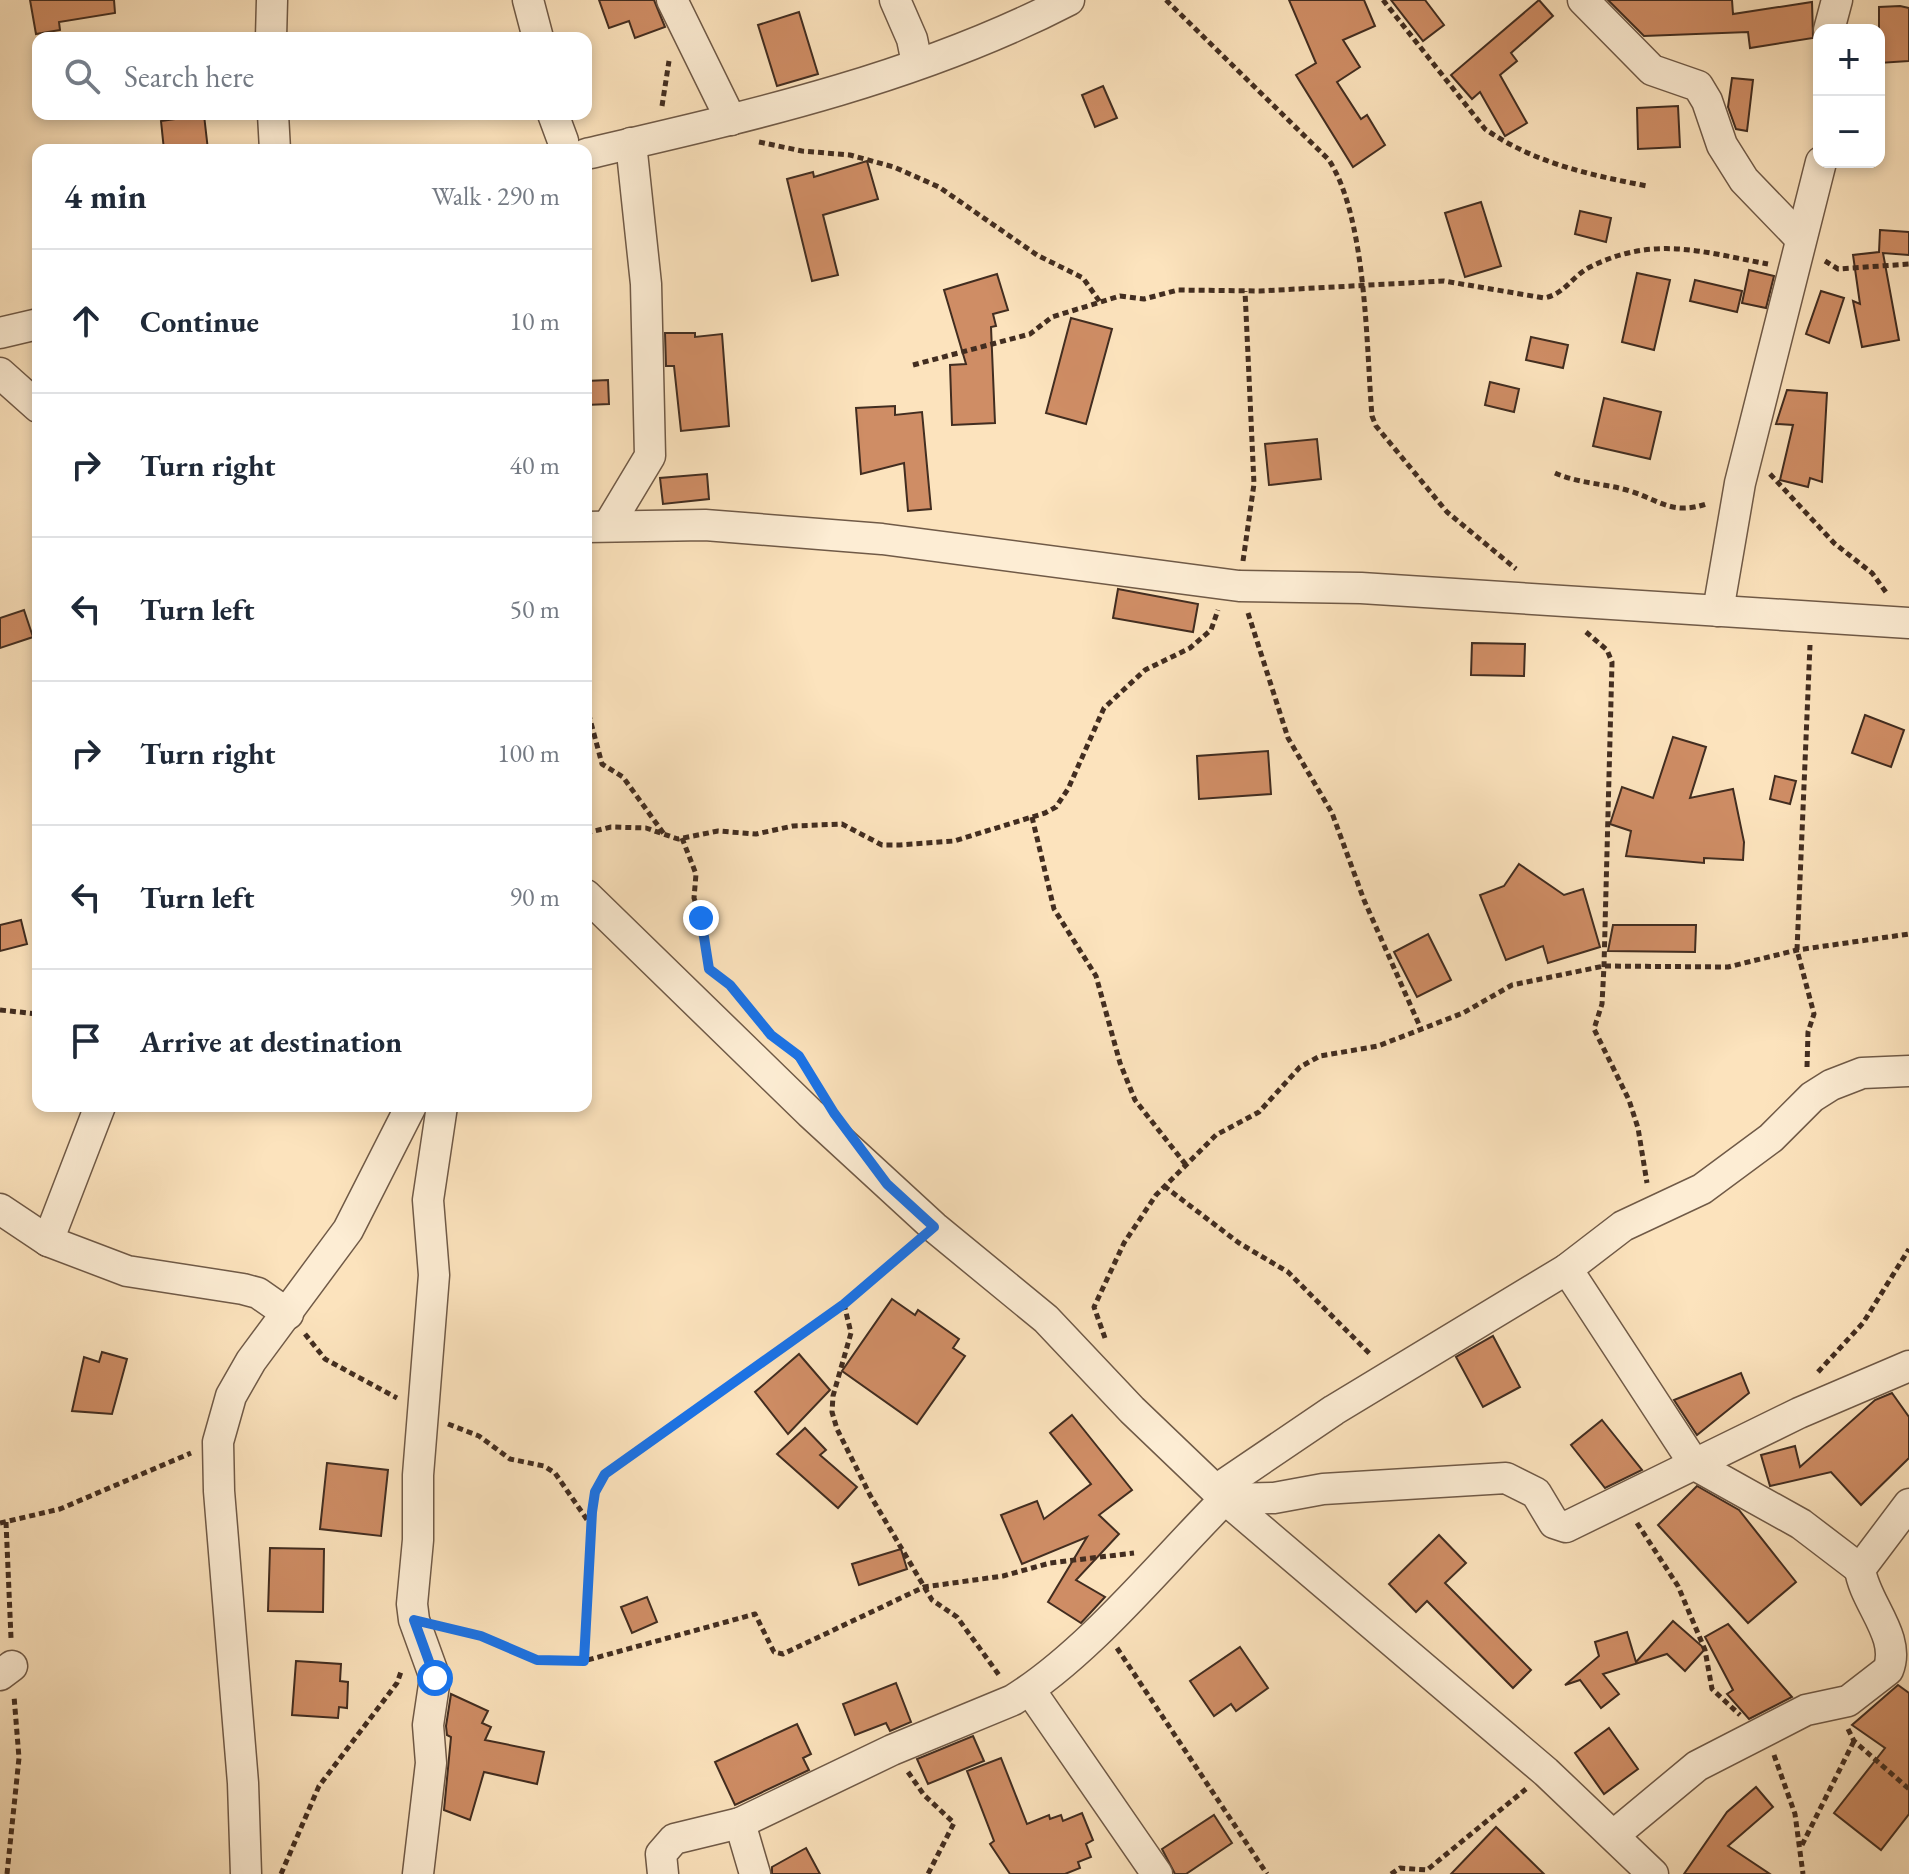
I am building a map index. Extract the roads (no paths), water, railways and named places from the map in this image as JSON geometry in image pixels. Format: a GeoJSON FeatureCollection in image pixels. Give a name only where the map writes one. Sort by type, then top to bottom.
{"type":"FeatureCollection","features":[{"type":"Feature","properties":{"kind":"street"},"geometry":{"type":"LineString","coordinates":[[271,32],[272,0]]}},
{"type":"Feature","properties":{"kind":"street"},"geometry":{"type":"LineString","coordinates":[[528,0],[536,32]]}},
{"type":"Feature","properties":{"kind":"street"},"geometry":{"type":"LineString","coordinates":[[672,0],[731,120]]}},
{"type":"Feature","properties":{"kind":"street"},"geometry":{"type":"LineString","coordinates":[[895,0],[912,39],[917,63]]}},
{"type":"Feature","properties":{"kind":"street"},"geometry":{"type":"LineString","coordinates":[[567,136],[631,143],[772,111],[965,48],[1069,0]]}},
{"type":"Feature","properties":{"kind":"street"},"geometry":{"type":"LineString","coordinates":[[1583,0],[1652,70],[1698,86],[1707,101],[1722,145],[1744,180],[1800,238]]}},
{"type":"Feature","properties":{"kind":"street"},"geometry":{"type":"LineString","coordinates":[[1831,24],[1837,0]]}},
{"type":"Feature","properties":{"kind":"street"},"geometry":{"type":"LineString","coordinates":[[273,120],[275,144]]}},
{"type":"Feature","properties":{"kind":"street"},"geometry":{"type":"LineString","coordinates":[[597,527],[650,456],[646,284],[631,143]]}},
{"type":"Feature","properties":{"kind":"street"},"geometry":{"type":"LineString","coordinates":[[1718,611],[1747,449],[1819,168]]}},
{"type":"Feature","properties":{"kind":"street"},"geometry":{"type":"LineString","coordinates":[[0,333],[32,325]]}},
{"type":"Feature","properties":{"kind":"street"},"geometry":{"type":"LineString","coordinates":[[0,373],[32,402]]}},
{"type":"Feature","properties":{"kind":"street"},"geometry":{"type":"LineString","coordinates":[[597,527],[705,525],[882,539],[1232,585],[1361,588],[1811,617],[1908,627]]}},
{"type":"Feature","properties":{"kind":"street"},"geometry":{"type":"LineString","coordinates":[[592,901],[810,1113],[934,1227],[1046,1319],[1132,1410],[1221,1494],[1546,1772],[1653,1874]]}},
{"type":"Feature","properties":{"kind":"street"},"geometry":{"type":"LineString","coordinates":[[663,1874],[661,1854],[674,1839],[740,1823],[892,1750],[1022,1695],[1102,1625],[1174,1550],[1221,1494],[1391,1376],[1567,1269],[1623,1226],[1713,1180],[1771,1138],[1809,1100],[1844,1077],[1909,1071]]}},
{"type":"Feature","properties":{"kind":"street"},"geometry":{"type":"LineString","coordinates":[[48,1241],[98,1112]]}},
{"type":"Feature","properties":{"kind":"street"},"geometry":{"type":"LineString","coordinates":[[246,1874],[243,1783],[219,1491],[218,1442],[231,1396],[251,1361],[348,1230],[408,1112]]}},
{"type":"Feature","properties":{"kind":"street"},"geometry":{"type":"LineString","coordinates":[[418,1874],[431,1763],[428,1725],[435,1678],[414,1620],[423,1414],[434,1275],[428,1200],[441,1112]]}},
{"type":"Feature","properties":{"kind":"street"},"geometry":{"type":"LineString","coordinates":[[0,1209],[48,1241],[127,1271],[258,1293],[288,1314]]}},
{"type":"Feature","properties":{"kind":"street"},"geometry":{"type":"LineString","coordinates":[[1567,1269],[1695,1465],[1801,1524],[1860,1569]]}},
{"type":"Feature","properties":{"kind":"street"},"geometry":{"type":"LineString","coordinates":[[1221,1494],[1274,1498],[1323,1489],[1506,1478],[1536,1493],[1554,1523],[1566,1527],[1799,1413],[1909,1366]]}},
{"type":"Feature","properties":{"kind":"street"},"geometry":{"type":"LineString","coordinates":[[1614,1835],[1697,1766],[1806,1710],[1848,1701],[1888,1670],[1892,1646],[1862,1584],[1860,1569],[1909,1504]]}},
{"type":"Feature","properties":{"kind":"street"},"geometry":{"type":"LineString","coordinates":[[1022,1695],[1157,1874]]}},
{"type":"Feature","properties":{"kind":"street"},"geometry":{"type":"LineString","coordinates":[[740,1823],[755,1874]]}}]}
